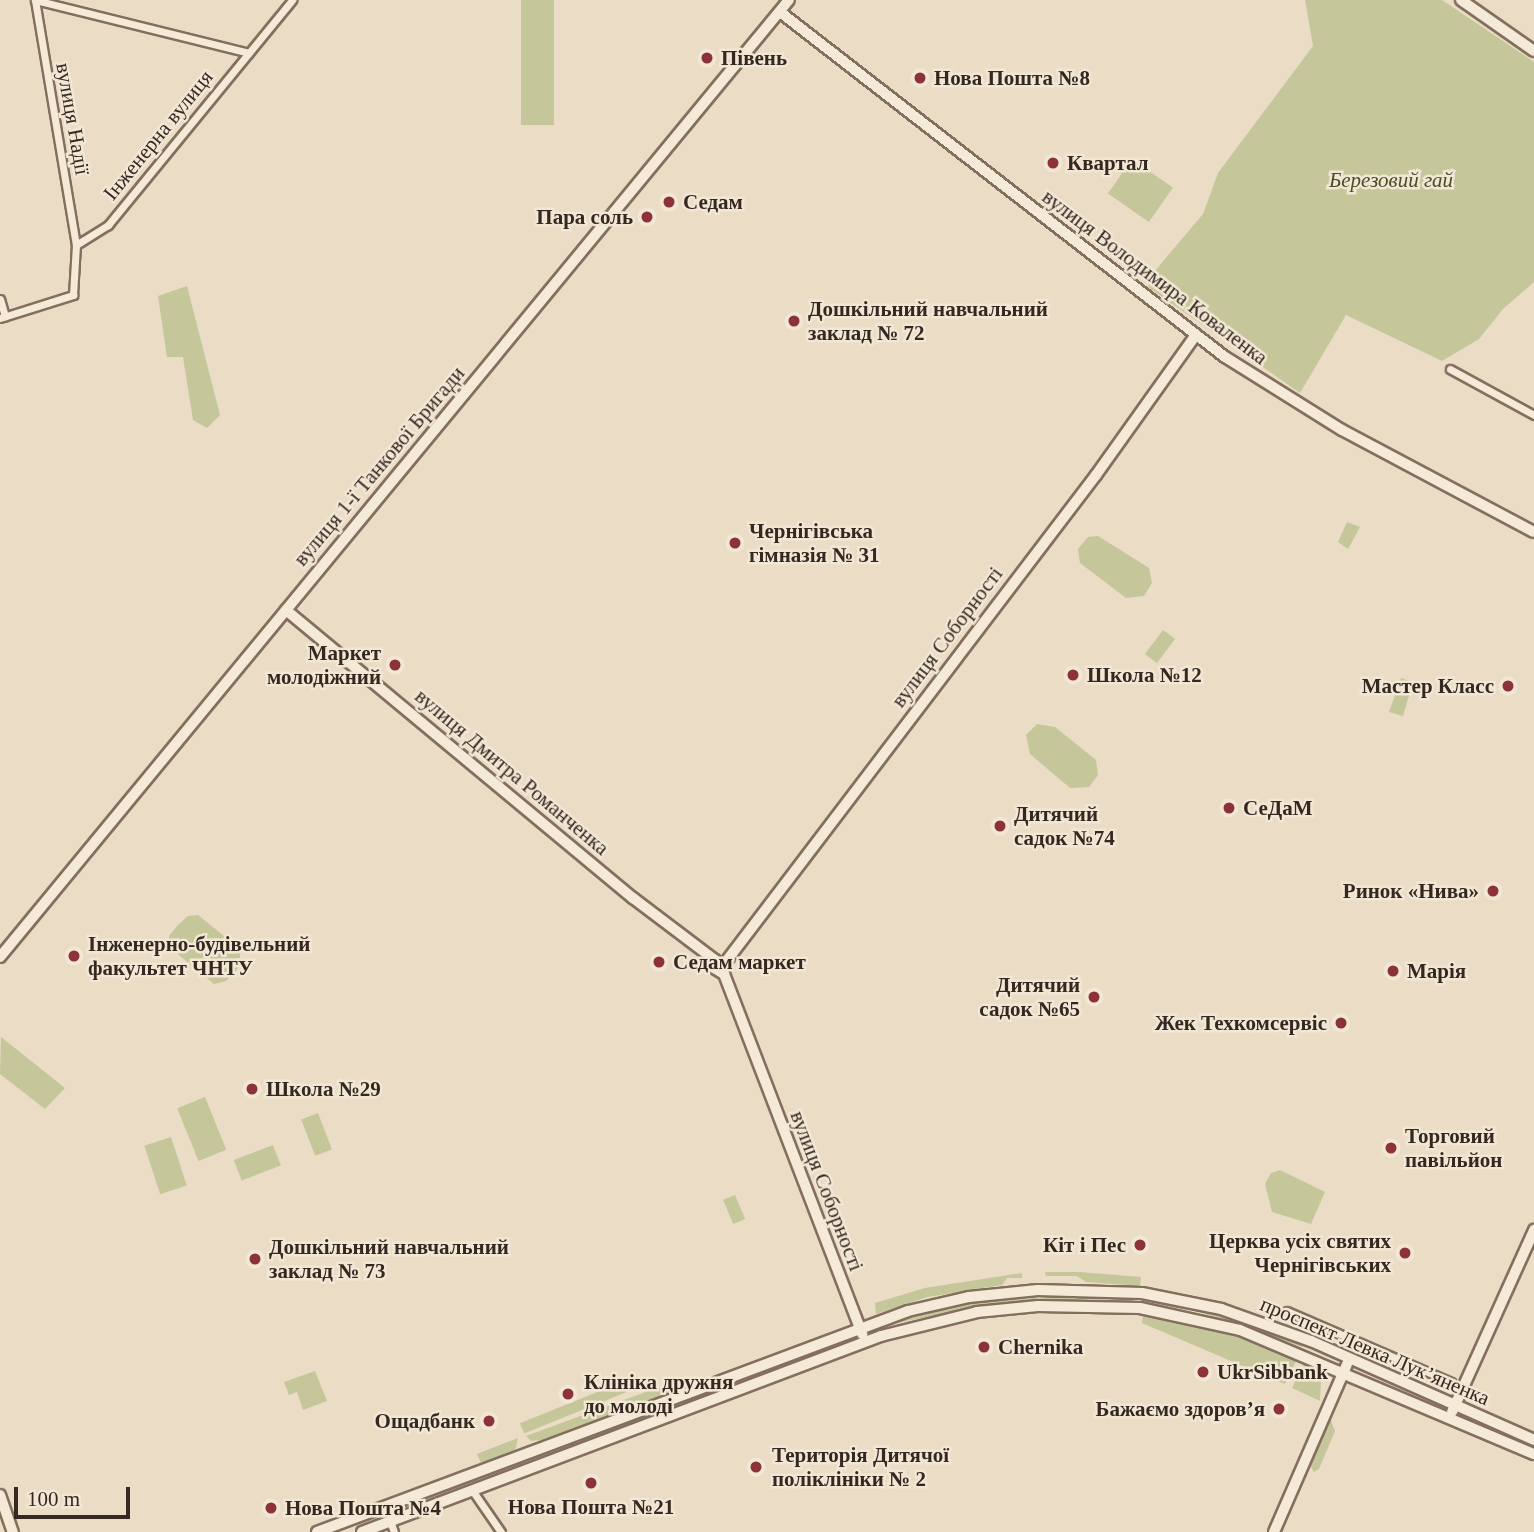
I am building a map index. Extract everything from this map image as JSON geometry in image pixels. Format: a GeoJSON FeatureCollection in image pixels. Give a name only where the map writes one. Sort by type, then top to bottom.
{"type":"FeatureCollection","features":[{"type":"Feature","properties":{"kind":"main road","name":"вулиця 1-ї Танкової Бригади"},"geometry":{"type":"LineString","coordinates":[[0,957],[789,0]]}},
{"type":"Feature","properties":{"kind":"main road"},"geometry":{"type":"LineString","coordinates":[[1461,0],[1534,51]]}},
{"type":"Feature","properties":{"kind":"main road","name":"вулиця Володимира Коваленка"},"geometry":{"type":"LineString","coordinates":[[780,12],[1142,290],[1195,337],[1342,430],[1534,532]]}},
{"type":"Feature","properties":{"kind":"main road","name":"вулиця Соборності"},"geometry":{"type":"LineString","coordinates":[[724,974],[731,967],[728,959],[1096,475],[1195,337]]}},
{"type":"Feature","properties":{"kind":"main road","name":"вулиця Дмитра Романченка"},"geometry":{"type":"LineString","coordinates":[[286,610],[633,898],[715,960]]}},
{"type":"Feature","properties":{"kind":"main road"},"geometry":{"type":"LineString","coordinates":[[715,960],[728,959]]}},
{"type":"Feature","properties":{"kind":"main road","name":"вулиця Соборності"},"geometry":{"type":"LineString","coordinates":[[715,960],[715,971],[724,974]]}},
{"type":"Feature","properties":{"kind":"main road","name":"вулиця Соборності"},"geometry":{"type":"LineString","coordinates":[[724,974],[865,1342]]}},
{"type":"Feature","properties":{"kind":"main road"},"geometry":{"type":"LineString","coordinates":[[1449,1417],[1534,1230]]}},
{"type":"Feature","properties":{"kind":"main road","name":"проспект Левка Лукʼяненка"},"geometry":{"type":"LineString","coordinates":[[317,1532],[860,1327],[969,1297],[1104,1290],[1210,1306],[1350,1357],[1534,1440]]}},
{"type":"Feature","properties":{"kind":"main road","name":"проспект Левка Лукʼяненка"},"geometry":{"type":"LineString","coordinates":[[362,1532],[392,1527],[472,1490],[865,1342],[976,1312],[1108,1306],[1213,1322],[1344,1371],[1534,1454]]}},
{"type":"Feature","properties":{"kind":"main road"},"geometry":{"type":"LineString","coordinates":[[1274,1532],[1350,1357]]}},
{"type":"Feature","properties":{"kind":"main road"},"geometry":{"type":"LineString","coordinates":[[0,1495],[13,1532]]}},
{"type":"Feature","properties":{"kind":"street"},"geometry":{"type":"LineString","coordinates":[[35,0],[249,53]]}},
{"type":"Feature","properties":{"kind":"street","name":"вулиця Надії"},"geometry":{"type":"LineString","coordinates":[[35,0],[76,245]]}},
{"type":"Feature","properties":{"kind":"street","name":"Інженерна вулиця"},"geometry":{"type":"LineString","coordinates":[[76,245],[108,225],[292,0]]}},
{"type":"Feature","properties":{"kind":"street"},"geometry":{"type":"LineString","coordinates":[[0,299],[3,317],[73,295],[76,245]]}},
{"type":"Feature","properties":{"kind":"street"},"geometry":{"type":"LineString","coordinates":[[1450,369],[1534,415]]}},
{"type":"Feature","properties":{"kind":"street"},"geometry":{"type":"LineString","coordinates":[[1287,1311],[1355,1337],[1451,1382]]}},
{"type":"Feature","properties":{"kind":"street"},"geometry":{"type":"LineString","coordinates":[[472,1490],[501,1532]]}},
{"type":"Feature","properties":{"kind":"green space"},"geometry":{"type":"Polygon","coordinates":[[[521,0],[554,0],[554,125],[521,125],[521,0]]]}},
{"type":"Feature","properties":{"kind":"green space","name":"Березовий гай"},"geometry":{"type":"Polygon","coordinates":[[[1305,0],[1442,0],[1534,62],[1534,282],[1503,309],[1479,339],[1442,361],[1346,315],[1300,393],[1148,287],[1154,272],[1203,214],[1218,173],[1313,46],[1305,0]]]}},
{"type":"Feature","properties":{"kind":"green space"},"geometry":{"type":"Polygon","coordinates":[[[1132,159],[1173,188],[1149,222],[1108,193],[1132,159]]]}},
{"type":"Feature","properties":{"kind":"green space"},"geometry":{"type":"Polygon","coordinates":[[[187,286],[220,415],[207,428],[193,420],[183,357],[167,357],[158,296],[187,286]]]}},
{"type":"Feature","properties":{"kind":"green space"},"geometry":{"type":"Polygon","coordinates":[[[1347,522],[1360,527],[1348,549],[1338,542],[1347,522]]]}},
{"type":"Feature","properties":{"kind":"green space"},"geometry":{"type":"Polygon","coordinates":[[[1098,536],[1149,568],[1152,583],[1144,596],[1126,598],[1080,563],[1078,549],[1088,537],[1098,536]]]}},
{"type":"Feature","properties":{"kind":"green space"},"geometry":{"type":"Polygon","coordinates":[[[1163,630],[1175,639],[1157,663],[1145,654],[1163,630]]]}},
{"type":"Feature","properties":{"kind":"green space"},"geometry":{"type":"Polygon","coordinates":[[[1401,678],[1413,682],[1403,716],[1389,712],[1401,678]]]}},
{"type":"Feature","properties":{"kind":"green space"},"geometry":{"type":"Polygon","coordinates":[[[1037,724],[1055,727],[1096,760],[1098,775],[1089,787],[1070,788],[1030,754],[1026,735],[1037,724]]]}},
{"type":"Feature","properties":{"kind":"green space"},"geometry":{"type":"Polygon","coordinates":[[[198,915],[240,949],[240,966],[226,981],[214,984],[169,947],[169,936],[178,925],[188,916],[198,915]]]}},
{"type":"Feature","properties":{"kind":"green space"},"geometry":{"type":"Polygon","coordinates":[[[1,1037],[65,1088],[45,1109],[0,1074],[1,1037]]]}},
{"type":"Feature","properties":{"kind":"green space"},"geometry":{"type":"Polygon","coordinates":[[[205,1097],[226,1150],[199,1161],[177,1108],[205,1097]]]}},
{"type":"Feature","properties":{"kind":"green space"},"geometry":{"type":"Polygon","coordinates":[[[318,1113],[332,1149],[315,1156],[301,1119],[318,1113]]]}},
{"type":"Feature","properties":{"kind":"green space"},"geometry":{"type":"Polygon","coordinates":[[[171,1137],[187,1186],[160,1194],[144,1146],[171,1137]]]}},
{"type":"Feature","properties":{"kind":"green space"},"geometry":{"type":"Polygon","coordinates":[[[273,1145],[281,1166],[242,1181],[234,1160],[273,1145]]]}},
{"type":"Feature","properties":{"kind":"green space"},"geometry":{"type":"Polygon","coordinates":[[[1280,1170],[1325,1192],[1311,1224],[1272,1212],[1265,1184],[1271,1173],[1280,1170]]]}},
{"type":"Feature","properties":{"kind":"green space"},"geometry":{"type":"Polygon","coordinates":[[[735,1195],[745,1219],[733,1224],[723,1200],[735,1195]]]}},
{"type":"Feature","properties":{"kind":"green space"},"geometry":{"type":"Polygon","coordinates":[[[1045,1272],[1141,1277],[1140,1286],[1086,1282],[1077,1276],[1046,1276],[1045,1272]]]}},
{"type":"Feature","properties":{"kind":"green space"},"geometry":{"type":"Polygon","coordinates":[[[1022,1273],[1022,1278],[1007,1278],[1002,1285],[928,1297],[876,1314],[875,1303],[925,1288],[1022,1273]]]}},
{"type":"Feature","properties":{"kind":"green space"},"geometry":{"type":"Polygon","coordinates":[[[1076,1295],[1135,1298],[1134,1302],[995,1303],[882,1326],[965,1303],[1076,1295]]]}},
{"type":"Feature","properties":{"kind":"green space"},"geometry":{"type":"Polygon","coordinates":[[[1145,1299],[1222,1314],[1304,1343],[1302,1347],[1199,1312],[1145,1303],[1145,1299]]]}},
{"type":"Feature","properties":{"kind":"green space"},"geometry":{"type":"Polygon","coordinates":[[[1143,1315],[1228,1332],[1297,1359],[1285,1384],[1142,1323],[1143,1315]]]}},
{"type":"Feature","properties":{"kind":"green space"},"geometry":{"type":"Polygon","coordinates":[[[838,1342],[835,1347],[686,1403],[685,1400],[838,1342]]]}},
{"type":"Feature","properties":{"kind":"green space"},"geometry":{"type":"Polygon","coordinates":[[[1305,1362],[1321,1382],[1320,1401],[1292,1388],[1305,1362]]]}},
{"type":"Feature","properties":{"kind":"green space"},"geometry":{"type":"Polygon","coordinates":[[[315,1371],[327,1401],[303,1410],[297,1392],[289,1395],[284,1382],[315,1371]]]}},
{"type":"Feature","properties":{"kind":"green space"},"geometry":{"type":"Polygon","coordinates":[[[622,1382],[626,1392],[524,1433],[520,1423],[622,1382]]]}},
{"type":"Feature","properties":{"kind":"green space"},"geometry":{"type":"Polygon","coordinates":[[[670,1383],[674,1391],[541,1440],[531,1441],[526,1436],[670,1383]]]}},
{"type":"Feature","properties":{"kind":"green space"},"geometry":{"type":"Polygon","coordinates":[[[678,1403],[609,1432],[487,1478],[486,1474],[678,1403]]]}},
{"type":"Feature","properties":{"kind":"green space"},"geometry":{"type":"Polygon","coordinates":[[[1330,1418],[1335,1431],[1319,1469],[1314,1472],[1309,1464],[1330,1418]]]}},
{"type":"Feature","properties":{"kind":"green space"},"geometry":{"type":"Polygon","coordinates":[[[518,1438],[515,1451],[481,1463],[477,1454],[518,1438]]]}},
{"type":"Feature","properties":{"kind":"green space"},"geometry":{"type":"Polygon","coordinates":[[[479,1477],[480,1480],[334,1532],[479,1477]]]}},
{"type":"Feature","properties":{"kind":"place","name":"Півень"},"geometry":{"type":"Point","coordinates":[707,58]}},
{"type":"Feature","properties":{"kind":"place","name":"Нова Пошта №8"},"geometry":{"type":"Point","coordinates":[920,78]}},
{"type":"Feature","properties":{"kind":"place","name":"Квартал"},"geometry":{"type":"Point","coordinates":[1053,163]}},
{"type":"Feature","properties":{"kind":"place","name":"Седам"},"geometry":{"type":"Point","coordinates":[669,202]}},
{"type":"Feature","properties":{"kind":"place","name":"Пара соль"},"geometry":{"type":"Point","coordinates":[647,217]}},
{"type":"Feature","properties":{"kind":"place","name":"Дошкільний навчальний заклад № 72"},"geometry":{"type":"Point","coordinates":[794,321]}},
{"type":"Feature","properties":{"kind":"place","name":"Чернігівська гімназія № 31"},"geometry":{"type":"Point","coordinates":[735,543]}},
{"type":"Feature","properties":{"kind":"place","name":"Маркет молодіжний"},"geometry":{"type":"Point","coordinates":[395,665]}},
{"type":"Feature","properties":{"kind":"place","name":"Школа №12"},"geometry":{"type":"Point","coordinates":[1073,675]}},
{"type":"Feature","properties":{"kind":"place","name":"Мастер Класс"},"geometry":{"type":"Point","coordinates":[1508,686]}},
{"type":"Feature","properties":{"kind":"place","name":"СеДаМ"},"geometry":{"type":"Point","coordinates":[1229,808]}},
{"type":"Feature","properties":{"kind":"place","name":"Дитячий садок №74"},"geometry":{"type":"Point","coordinates":[1000,826]}},
{"type":"Feature","properties":{"kind":"place","name":"Ринок «Нива»"},"geometry":{"type":"Point","coordinates":[1493,891]}},
{"type":"Feature","properties":{"kind":"place","name":"Інженерно-будівельний факультет ЧНТУ"},"geometry":{"type":"Point","coordinates":[74,956]}},
{"type":"Feature","properties":{"kind":"place","name":"Седам маркет"},"geometry":{"type":"Point","coordinates":[659,962]}},
{"type":"Feature","properties":{"kind":"place","name":"Марія"},"geometry":{"type":"Point","coordinates":[1393,971]}},
{"type":"Feature","properties":{"kind":"place","name":"Дитячий садок №65"},"geometry":{"type":"Point","coordinates":[1094,997]}},
{"type":"Feature","properties":{"kind":"place","name":"Жек Техкомсервіс"},"geometry":{"type":"Point","coordinates":[1341,1023]}},
{"type":"Feature","properties":{"kind":"place","name":"Школа №29"},"geometry":{"type":"Point","coordinates":[252,1089]}},
{"type":"Feature","properties":{"kind":"place","name":"Торговий павільйон"},"geometry":{"type":"Point","coordinates":[1391,1148]}},
{"type":"Feature","properties":{"kind":"place","name":"Кіт і Пес"},"geometry":{"type":"Point","coordinates":[1140,1245]}},
{"type":"Feature","properties":{"kind":"place","name":"Церква усіх святих Чернігівських"},"geometry":{"type":"Point","coordinates":[1405,1253]}},
{"type":"Feature","properties":{"kind":"place","name":"Дошкільний навчальний заклад № 73"},"geometry":{"type":"Point","coordinates":[255,1259]}},
{"type":"Feature","properties":{"kind":"place","name":"Chernika"},"geometry":{"type":"Point","coordinates":[984,1347]}},
{"type":"Feature","properties":{"kind":"place","name":"UkrSibbank"},"geometry":{"type":"Point","coordinates":[1203,1372]}},
{"type":"Feature","properties":{"kind":"place","name":"Клініка дружня до молоді"},"geometry":{"type":"Point","coordinates":[568,1394]}},
{"type":"Feature","properties":{"kind":"place","name":"Бажаємо здоровʼя"},"geometry":{"type":"Point","coordinates":[1279,1409]}},
{"type":"Feature","properties":{"kind":"place","name":"Ощадбанк"},"geometry":{"type":"Point","coordinates":[489,1421]}},
{"type":"Feature","properties":{"kind":"place","name":"Територія Дитячої поліклініки № 2"},"geometry":{"type":"Point","coordinates":[756,1467]}},
{"type":"Feature","properties":{"kind":"place","name":"Нова Пошта №21"},"geometry":{"type":"Point","coordinates":[591,1483]}},
{"type":"Feature","properties":{"kind":"place","name":"Нова Пошта №4"},"geometry":{"type":"Point","coordinates":[271,1508]}}]}
